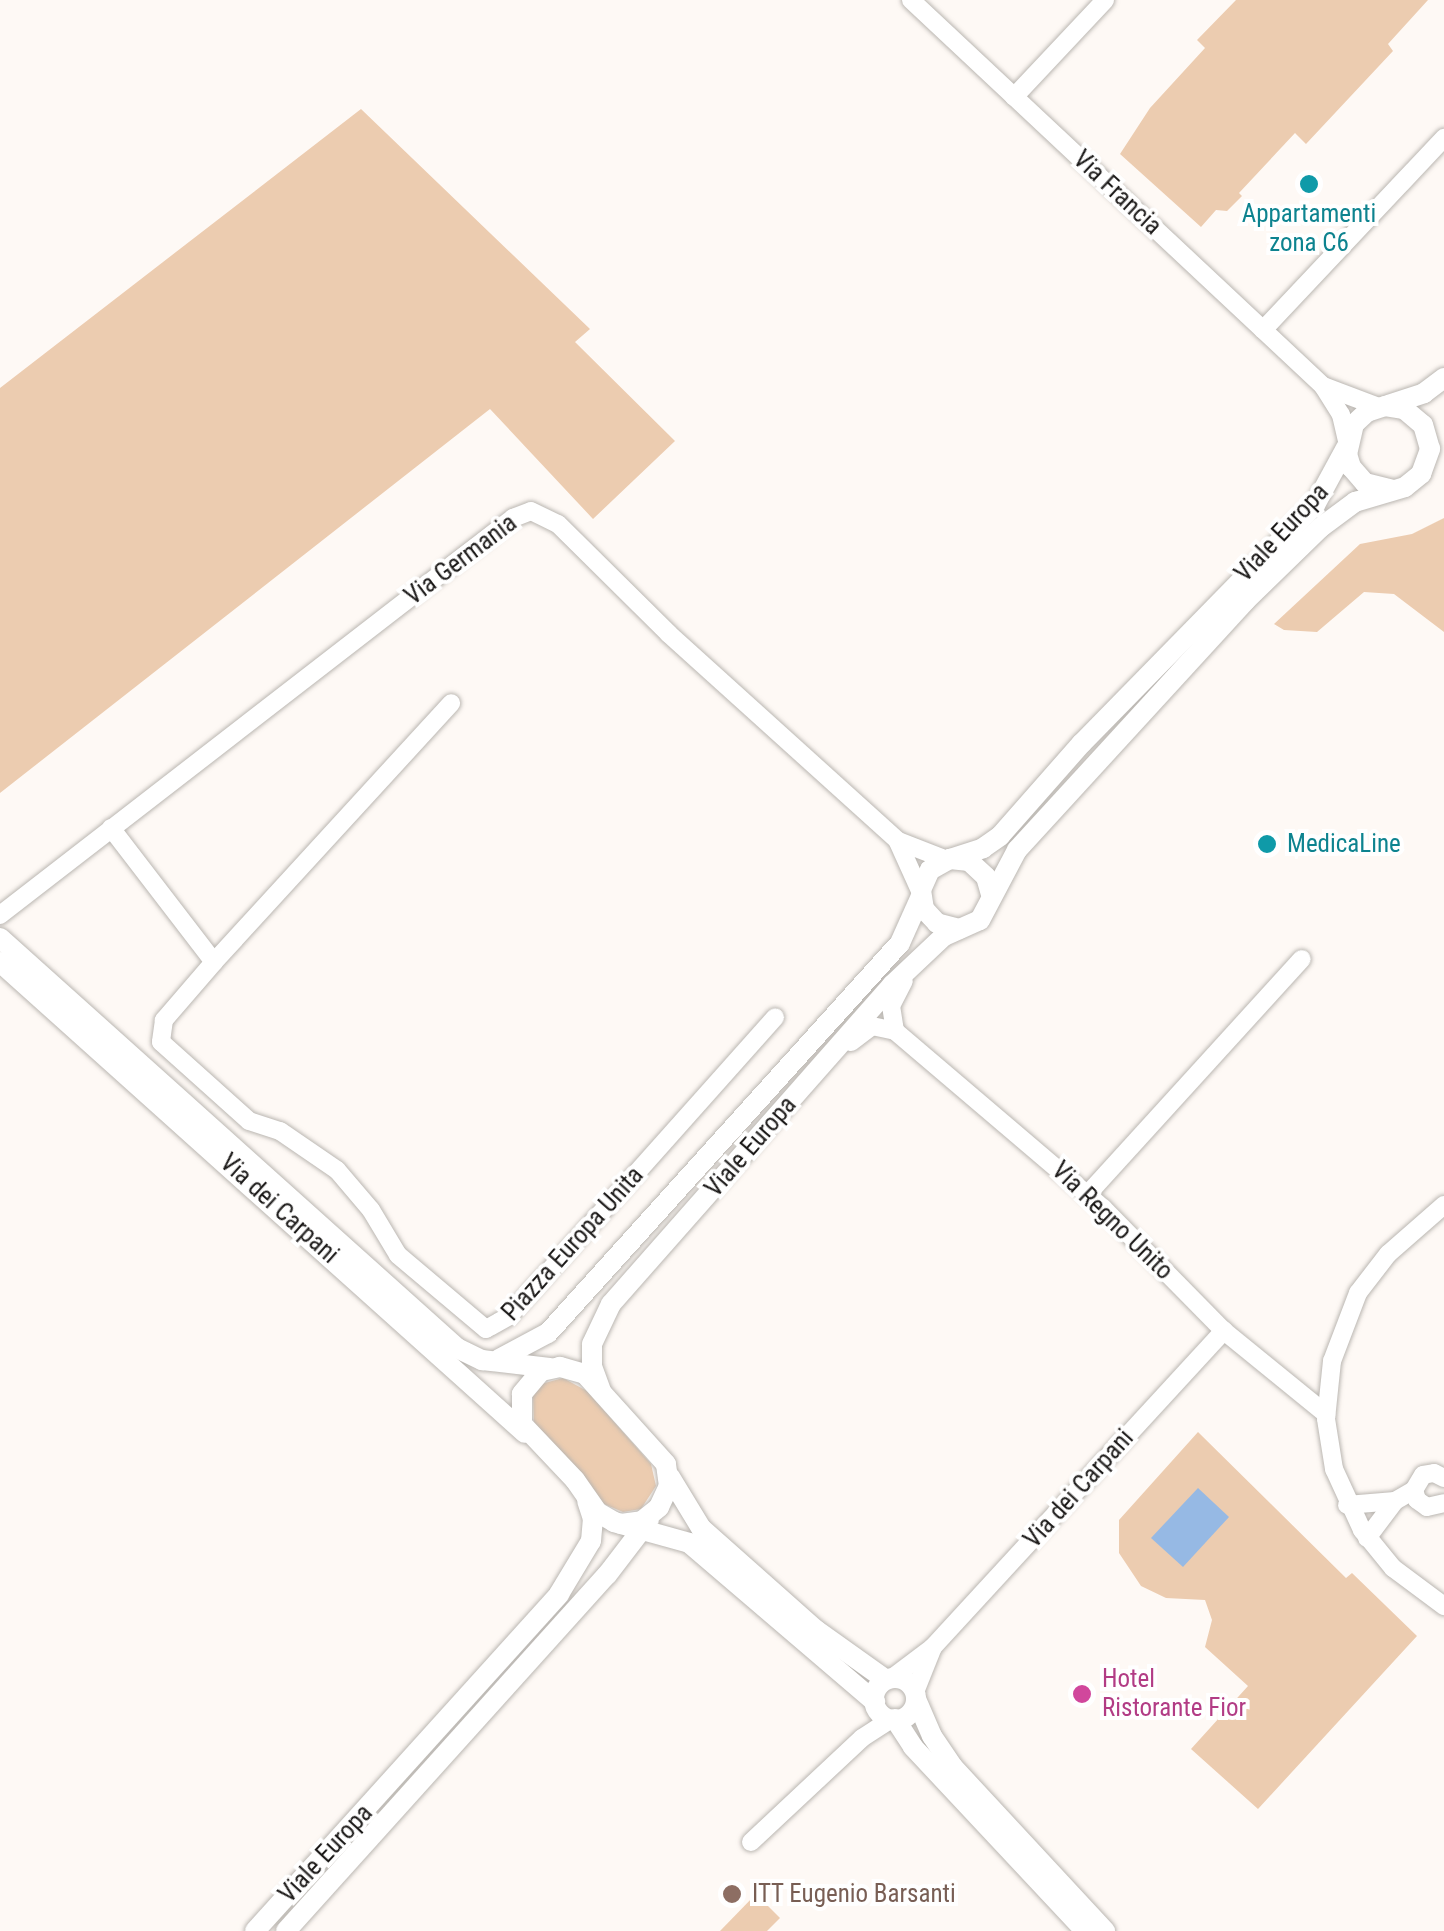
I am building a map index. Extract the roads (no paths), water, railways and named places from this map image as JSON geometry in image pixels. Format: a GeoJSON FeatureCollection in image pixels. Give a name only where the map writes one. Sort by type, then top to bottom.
{"type":"FeatureCollection","features":[{"type":"Feature","properties":{"kind":"street","name":"Via Francia"},"geometry":{"type":"LineString","coordinates":[[911,0],[1324,386],[1341,415],[1346,443]]}},
{"type":"Feature","properties":{"kind":"street"},"geometry":{"type":"LineString","coordinates":[[1014,97],[1105,0]]}},
{"type":"Feature","properties":{"kind":"street"},"geometry":{"type":"LineString","coordinates":[[1263,330],[1444,138]]}},
{"type":"Feature","properties":{"kind":"street","name":"Viale Europa"},"geometry":{"type":"LineString","coordinates":[[489,1361],[518,1352],[548,1334],[900,943],[928,872],[948,859],[978,851],[1000,836],[1082,743],[1314,505],[1330,483],[1358,419],[1417,396],[1444,378]]}},
{"type":"Feature","properties":{"kind":"street","name":"Via Francia"},"geometry":{"type":"LineString","coordinates":[[1324,386],[1382,407]]}},
{"type":"Feature","properties":{"kind":"street"},"geometry":{"type":"LineString","coordinates":[[1382,407],[1404,409],[1419,420],[1428,437],[1429,456]]}},
{"type":"Feature","properties":{"kind":"street","name":"Viale Europa"},"geometry":{"type":"LineString","coordinates":[[601,1392],[591,1358],[599,1321],[880,998],[927,951],[980,920],[1017,850],[1246,601],[1331,518],[1361,499],[1416,479],[1444,420]]}},
{"type":"Feature","properties":{"kind":"street","name":"Viale Europa"},"geometry":{"type":"LineString","coordinates":[[1346,443],[1351,467],[1360,479],[1372,487],[1392,490]]}},
{"type":"Feature","properties":{"kind":"street","name":"Via Germania"},"geometry":{"type":"LineString","coordinates":[[0,915],[513,518],[534,511],[558,524],[669,634],[898,842],[948,859]]}},
{"type":"Feature","properties":{"kind":"street","name":"Piazza Europa Unita"},"geometry":{"type":"LineString","coordinates":[[452,703],[164,1020],[161,1042],[249,1120],[280,1131],[337,1170],[370,1210],[398,1255],[486,1330],[504,1322],[520,1305],[775,1018]]}},
{"type":"Feature","properties":{"kind":"street"},"geometry":{"type":"LineString","coordinates":[[111,828],[214,962]]}},
{"type":"Feature","properties":{"kind":"street","name":"Via Germania"},"geometry":{"type":"LineString","coordinates":[[898,842],[921,895]]}},
{"type":"Feature","properties":{"kind":"street"},"geometry":{"type":"LineString","coordinates":[[948,859],[966,860],[979,868],[991,895]]}},
{"type":"Feature","properties":{"kind":"street"},"geometry":{"type":"LineString","coordinates":[[921,895],[932,920],[959,929]]}},
{"type":"Feature","properties":{"kind":"street","name":"Via dei Carpani"},"geometry":{"type":"LineString","coordinates":[[0,938],[467,1355],[538,1372],[580,1371],[601,1392]]}},
{"type":"Feature","properties":{"kind":"street","name":"Via dei Carpani"},"geometry":{"type":"LineString","coordinates":[[0,950],[25,974],[24,985]]}},
{"type":"Feature","properties":{"kind":"street"},"geometry":{"type":"LineString","coordinates":[[896,1031],[891,1016],[893,998],[927,951]]}},
{"type":"Feature","properties":{"kind":"street"},"geometry":{"type":"LineString","coordinates":[[1088,1195],[1302,960]]}},
{"type":"Feature","properties":{"kind":"street","name":"Via dei Carpani"},"geometry":{"type":"LineString","coordinates":[[0,962],[196,1133],[531,1437],[600,1514],[638,1523]]}},
{"type":"Feature","properties":{"kind":"street","name":"Via dei Carpani"},"geometry":{"type":"LineString","coordinates":[[24,985],[32,980],[97,1038],[119,1045]]}},
{"type":"Feature","properties":{"kind":"street"},"geometry":{"type":"LineString","coordinates":[[765,1133],[862,1030],[878,1025],[896,1031]]}},
{"type":"Feature","properties":{"kind":"street","name":"Via Regno Unito"},"geometry":{"type":"LineString","coordinates":[[896,1031],[1088,1195],[1224,1331],[1326,1414]]}},
{"type":"Feature","properties":{"kind":"street"},"geometry":{"type":"LineString","coordinates":[[1444,1205],[1381,1262],[1348,1312],[1332,1361],[1326,1414],[1334,1470],[1347,1505],[1367,1538],[1405,1578],[1444,1606]]}},
{"type":"Feature","properties":{"kind":"street"},"geometry":{"type":"LineString","coordinates":[[1422,1223],[1444,1218]]}},
{"type":"Feature","properties":{"kind":"street","name":"Via dei Carpani"},"geometry":{"type":"LineString","coordinates":[[889,1679],[933,1647],[1224,1331]]}},
{"type":"Feature","properties":{"kind":"street","name":"Viale Europa"},"geometry":{"type":"LineString","coordinates":[[531,1437],[519,1413],[522,1394],[538,1372],[548,1334]]}},
{"type":"Feature","properties":{"kind":"street"},"geometry":{"type":"LineString","coordinates":[[601,1392],[623,1421],[663,1460],[701,1528],[816,1630],[889,1679],[904,1680],[932,1736],[953,1767],[1094,1929]]}},
{"type":"Feature","properties":{"kind":"street"},"geometry":{"type":"LineString","coordinates":[[1367,1538],[1395,1501],[1414,1490],[1423,1475],[1434,1473],[1444,1478]]}},
{"type":"Feature","properties":{"kind":"street","name":"Viale Europa"},"geometry":{"type":"LineString","coordinates":[[286,1931],[607,1575],[638,1523],[666,1494],[669,1475]]}},
{"type":"Feature","properties":{"kind":"street","name":"Viale Europa"},"geometry":{"type":"LineString","coordinates":[[255,1931],[560,1594],[591,1541],[593,1519],[582,1490]]}},
{"type":"Feature","properties":{"kind":"street"},"geometry":{"type":"LineString","coordinates":[[1414,1490],[1421,1504],[1440,1510]]}},
{"type":"Feature","properties":{"kind":"street"},"geometry":{"type":"LineString","coordinates":[[1347,1505],[1395,1501]]}},
{"type":"Feature","properties":{"kind":"street"},"geometry":{"type":"LineString","coordinates":[[638,1523],[678,1538],[710,1559],[884,1712],[913,1747],[1094,1929]]}},
{"type":"Feature","properties":{"kind":"street"},"geometry":{"type":"LineString","coordinates":[[607,1575],[647,1540],[678,1538]]}},
{"type":"Feature","properties":{"kind":"street","name":"Via dei Carpani"},"geometry":{"type":"LineString","coordinates":[[915,1696],[933,1647]]}},
{"type":"Feature","properties":{"kind":"street"},"geometry":{"type":"LineString","coordinates":[[884,1712],[876,1690],[889,1679]]}},
{"type":"Feature","properties":{"kind":"street"},"geometry":{"type":"LineString","coordinates":[[884,1712],[910,1714],[915,1696]]}},
{"type":"Feature","properties":{"kind":"street"},"geometry":{"type":"LineString","coordinates":[[751,1842],[862,1738],[884,1712]]}},
{"type":"Feature","properties":{"kind":"water"},"geometry":{"type":"Polygon","coordinates":[[[1198,1488],[1229,1517],[1183,1567],[1151,1538],[1198,1488]]]}},
{"type":"Feature","properties":{"kind":"place","name":"Appartamenti zona C6"},"geometry":{"type":"Point","coordinates":[1309,184]}},
{"type":"Feature","properties":{"kind":"place","name":"MedicaLine"},"geometry":{"type":"Point","coordinates":[1267,844]}},
{"type":"Feature","properties":{"kind":"place","name":"Hotel Ristorante Fior"},"geometry":{"type":"Point","coordinates":[1082,1694]}},
{"type":"Feature","properties":{"kind":"place","name":"ITT Eugenio Barsanti"},"geometry":{"type":"Point","coordinates":[732,1894]}}]}
